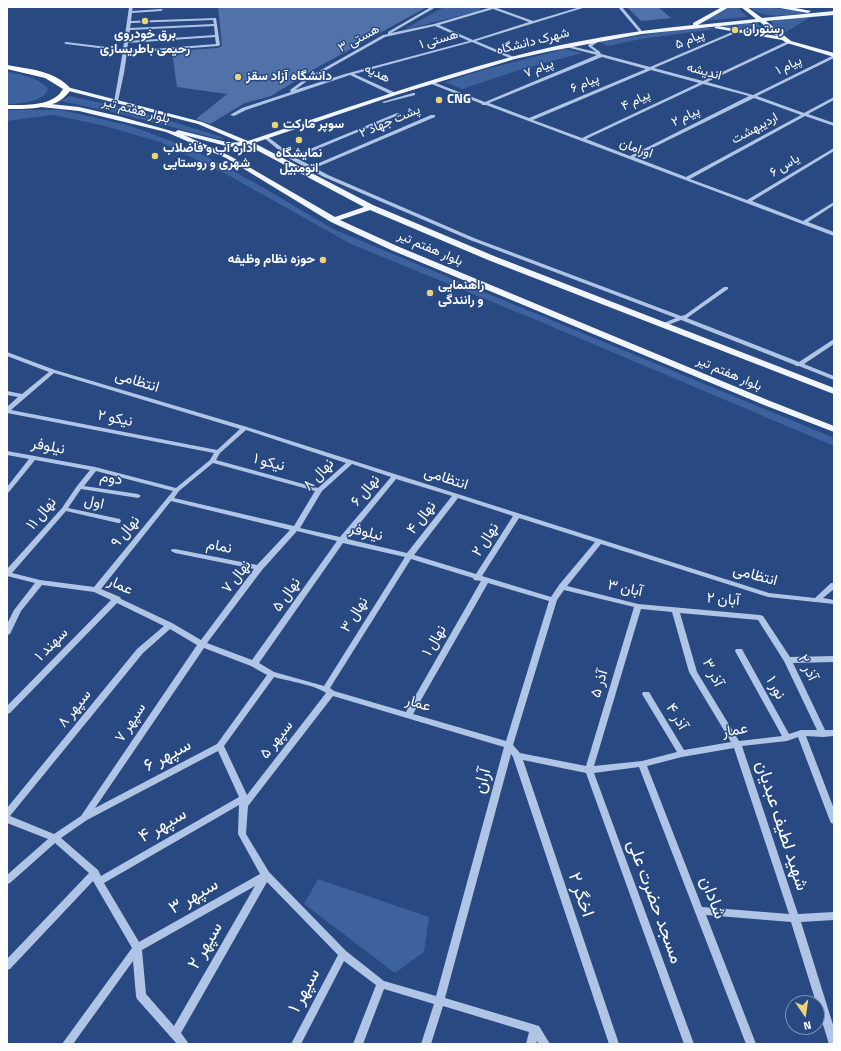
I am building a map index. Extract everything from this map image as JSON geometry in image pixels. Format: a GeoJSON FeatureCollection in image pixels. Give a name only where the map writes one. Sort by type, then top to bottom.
{"type":"FeatureCollection","features":[{"type":"Feature","properties":{"kind":"highway"},"geometry":{"type":"LineString","coordinates":[[7,68],[46,75],[61,82],[67,89],[62,97],[41,105],[7,107]]}},
{"type":"Feature","properties":{"kind":"main road"},"geometry":{"type":"LineString","coordinates":[[693,25],[726,7]]}},
{"type":"Feature","properties":{"kind":"main road"},"geometry":{"type":"LineString","coordinates":[[744,7],[786,40]]}},
{"type":"Feature","properties":{"kind":"main road"},"geometry":{"type":"LineString","coordinates":[[777,7],[820,13]]}},
{"type":"Feature","properties":{"kind":"main road"},"geometry":{"type":"LineString","coordinates":[[232,136],[255,137],[392,93],[511,57],[559,45],[641,31],[834,12]]}},
{"type":"Feature","properties":{"kind":"main road"},"geometry":{"type":"LineString","coordinates":[[693,25],[738,31],[786,40],[834,56]]}},
{"type":"Feature","properties":{"kind":"main road","name":"شهرک دانشگاه"},"geometry":{"type":"LineString","coordinates":[[248,144],[392,93],[431,83],[511,57],[641,31]]}},
{"type":"Feature","properties":{"kind":"main road","name":"بلوار هفتم تیر"},"geometry":{"type":"LineString","coordinates":[[67,89],[200,124],[232,136],[370,207],[491,258],[834,391]]}},
{"type":"Feature","properties":{"kind":"main road","name":"بلوار هفتم تیر"},"geometry":{"type":"LineString","coordinates":[[41,105],[79,109],[116,117],[168,132],[228,157],[334,220],[394,248],[767,403],[834,429]]}},
{"type":"Feature","properties":{"kind":"main road"},"geometry":{"type":"LineString","coordinates":[[168,132],[183,132],[230,145],[248,144]]}},
{"type":"Feature","properties":{"kind":"main road"},"geometry":{"type":"LineString","coordinates":[[334,220],[370,207]]}},
{"type":"Feature","properties":{"kind":"street"},"geometry":{"type":"LineString","coordinates":[[384,36],[434,7]]}},
{"type":"Feature","properties":{"kind":"street"},"geometry":{"type":"LineString","coordinates":[[494,7],[532,22]]}},
{"type":"Feature","properties":{"kind":"street","name":"هستی ۳"},"geometry":{"type":"LineString","coordinates":[[288,94],[306,80],[384,36],[435,25],[494,7]]}},
{"type":"Feature","properties":{"kind":"street","name":"هستی ۱"},"geometry":{"type":"LineString","coordinates":[[232,115],[244,109],[352,74],[472,41],[584,7]]}},
{"type":"Feature","properties":{"kind":"street"},"geometry":{"type":"LineString","coordinates":[[620,7],[641,31]]}},
{"type":"Feature","properties":{"kind":"street"},"geometry":{"type":"LineString","coordinates":[[116,101],[122,73],[131,10],[161,10]]}},
{"type":"Feature","properties":{"kind":"street"},"geometry":{"type":"LineString","coordinates":[[66,43],[125,51],[218,45],[215,18],[130,22]]}},
{"type":"Feature","properties":{"kind":"street"},"geometry":{"type":"LineString","coordinates":[[128,29],[216,25]]}},
{"type":"Feature","properties":{"kind":"street"},"geometry":{"type":"LineString","coordinates":[[435,25],[511,57]]}},
{"type":"Feature","properties":{"kind":"street","name":"پیام ۵"},"geometry":{"type":"LineString","coordinates":[[650,68],[738,31]]}},
{"type":"Feature","properties":{"kind":"street"},"geometry":{"type":"LineString","coordinates":[[126,42],[216,36]]}},
{"type":"Feature","properties":{"kind":"street"},"geometry":{"type":"LineString","coordinates":[[598,40],[590,46],[602,55]]}},
{"type":"Feature","properties":{"kind":"street","name":"پیام ۴"},"geometry":{"type":"LineString","coordinates":[[581,140],[786,40]]}},
{"type":"Feature","properties":{"kind":"street","name":"اندیشه"},"geometry":{"type":"LineString","coordinates":[[567,46],[753,96],[834,125]]}},
{"type":"Feature","properties":{"kind":"street","name":"پیام ۷"},"geometry":{"type":"LineString","coordinates":[[484,104],[602,55]]}},
{"type":"Feature","properties":{"kind":"street","name":"پیام ۱"},"geometry":{"type":"LineString","coordinates":[[753,96],[834,56]]}},
{"type":"Feature","properties":{"kind":"street","name":"پیام ۶"},"geometry":{"type":"LineString","coordinates":[[529,120],[650,68]]}},
{"type":"Feature","properties":{"kind":"street"},"geometry":{"type":"LineString","coordinates":[[325,69],[325,71],[329,74],[346,76]]}},
{"type":"Feature","properties":{"kind":"street","name":"هدیه"},"geometry":{"type":"LineString","coordinates":[[352,74],[392,93]]}},
{"type":"Feature","properties":{"kind":"street","name":"اورامان"},"geometry":{"type":"LineString","coordinates":[[431,83],[834,234]]}},
{"type":"Feature","properties":{"kind":"street"},"geometry":{"type":"LineString","coordinates":[[384,102],[413,94]]}},
{"type":"Feature","properties":{"kind":"street","name":"پیام ۲"},"geometry":{"type":"LineString","coordinates":[[628,158],[753,96]]}},
{"type":"Feature","properties":{"kind":"street","name":"اردیبهشت"},"geometry":{"type":"LineString","coordinates":[[686,179],[834,98]]}},
{"type":"Feature","properties":{"kind":"street"},"geometry":{"type":"LineString","coordinates":[[292,158],[399,114]]}},
{"type":"Feature","properties":{"kind":"street","name":"پشت جهاد ۲"},"geometry":{"type":"LineString","coordinates":[[312,168],[433,116]]}},
{"type":"Feature","properties":{"kind":"street"},"geometry":{"type":"LineString","coordinates":[[266,138],[292,158],[326,176],[472,239],[834,378]]}},
{"type":"Feature","properties":{"kind":"street","name":"یاس ۶"},"geometry":{"type":"LineString","coordinates":[[747,202],[834,149]]}},
{"type":"Feature","properties":{"kind":"street"},"geometry":{"type":"LineString","coordinates":[[803,222],[834,203]]}},
{"type":"Feature","properties":{"kind":"street"},"geometry":{"type":"LineString","coordinates":[[663,325],[687,316],[726,288]]}},
{"type":"Feature","properties":{"kind":"street"},"geometry":{"type":"LineString","coordinates":[[798,365],[834,341]]}},
{"type":"Feature","properties":{"kind":"street","name":"انتظامی"},"geometry":{"type":"LineString","coordinates":[[7,354],[53,371],[246,428],[517,516],[768,595],[818,599],[834,602]]}},
{"type":"Feature","properties":{"kind":"street"},"geometry":{"type":"LineString","coordinates":[[7,411],[21,396],[53,371]]}},
{"type":"Feature","properties":{"kind":"street"},"geometry":{"type":"LineString","coordinates":[[7,392],[21,396]]}},
{"type":"Feature","properties":{"kind":"street","name":"نیکو ۲"},"geometry":{"type":"LineString","coordinates":[[7,411],[218,452]]}},
{"type":"Feature","properties":{"kind":"street","name":"نهال ۹"},"geometry":{"type":"LineString","coordinates":[[96,590],[177,490],[212,461],[218,452],[246,428]]}},
{"type":"Feature","properties":{"kind":"street","name":"نیلوفر"},"geometry":{"type":"LineString","coordinates":[[7,453],[95,469],[177,490]]}},
{"type":"Feature","properties":{"kind":"street"},"geometry":{"type":"LineString","coordinates":[[7,491],[33,458]]}},
{"type":"Feature","properties":{"kind":"street","name":"نیکو ۱"},"geometry":{"type":"LineString","coordinates":[[212,461],[319,490]]}},
{"type":"Feature","properties":{"kind":"street","name":"نهال ۸"},"geometry":{"type":"LineString","coordinates":[[296,528],[319,490],[351,462]]}},
{"type":"Feature","properties":{"kind":"street","name":"نهال ۱۱"},"geometry":{"type":"LineString","coordinates":[[7,574],[64,509],[79,487],[95,469]]}},
{"type":"Feature","properties":{"kind":"street","name":"نهال ۶"},"geometry":{"type":"LineString","coordinates":[[341,541],[395,476]]}},
{"type":"Feature","properties":{"kind":"street","name":"دوم"},"geometry":{"type":"LineString","coordinates":[[79,487],[138,496]]}},
{"type":"Feature","properties":{"kind":"street","name":"نهال ۴"},"geometry":{"type":"LineString","coordinates":[[409,556],[456,496]]}},
{"type":"Feature","properties":{"kind":"street","name":"نیلوفر"},"geometry":{"type":"LineString","coordinates":[[170,499],[409,556],[553,600]]}},
{"type":"Feature","properties":{"kind":"street","name":"اول"},"geometry":{"type":"LineString","coordinates":[[64,509],[118,521]]}},
{"type":"Feature","properties":{"kind":"street","name":"نهال ۲"},"geometry":{"type":"LineString","coordinates":[[477,578],[517,516]]}},
{"type":"Feature","properties":{"kind":"street","name":"نهال ۷"},"geometry":{"type":"LineString","coordinates":[[202,644],[259,568],[296,528]]}},
{"type":"Feature","properties":{"kind":"street","name":"نهال ۵"},"geometry":{"type":"LineString","coordinates":[[254,664],[341,541]]}},
{"type":"Feature","properties":{"kind":"street","name":"آران"},"geometry":{"type":"LineString","coordinates":[[426,1044],[440,1000],[509,745],[553,600],[600,541]]}},
{"type":"Feature","properties":{"kind":"street","name":"نمام"},"geometry":{"type":"LineString","coordinates":[[174,551],[259,568]]}},
{"type":"Feature","properties":{"kind":"street","name":"نهال ۳"},"geometry":{"type":"LineString","coordinates":[[328,691],[409,556]]}},
{"type":"Feature","properties":{"kind":"street","name":"عمار"},"geometry":{"type":"LineString","coordinates":[[7,574],[40,582],[96,590],[170,625],[202,644],[254,664],[272,674],[408,716],[509,745]]}},
{"type":"Feature","properties":{"kind":"street","name":"نهال ۱"},"geometry":{"type":"LineString","coordinates":[[408,716],[486,580]]}},
{"type":"Feature","properties":{"kind":"street"},"geometry":{"type":"LineString","coordinates":[[7,632],[18,610],[40,582]]}},
{"type":"Feature","properties":{"kind":"street"},"geometry":{"type":"LineString","coordinates":[[818,599],[834,585]]}},
{"type":"Feature","properties":{"kind":"street","name":"آبان ۳"},"geometry":{"type":"LineString","coordinates":[[562,587],[638,606],[683,611]]}},
{"type":"Feature","properties":{"kind":"street","name":"سهند ۱"},"geometry":{"type":"LineString","coordinates":[[7,711],[118,600]]}},
{"type":"Feature","properties":{"kind":"street","name":"آذر ۵"},"geometry":{"type":"LineString","coordinates":[[588,770],[638,606]]}},
{"type":"Feature","properties":{"kind":"street","name":"آذر ۳"},"geometry":{"type":"LineString","coordinates":[[675,610],[694,672],[737,744]]}},
{"type":"Feature","properties":{"kind":"street","name":"آبان ۲"},"geometry":{"type":"LineString","coordinates":[[683,611],[760,618]]}},
{"type":"Feature","properties":{"kind":"street","name":"آذر ۲"},"geometry":{"type":"LineString","coordinates":[[760,618],[788,660],[823,734]]}},
{"type":"Feature","properties":{"kind":"street","name":"سپهر ۸"},"geometry":{"type":"LineString","coordinates":[[7,814],[140,651],[170,625]]}},
{"type":"Feature","properties":{"kind":"street","name":"سپهر ۷"},"geometry":{"type":"LineString","coordinates":[[84,818],[202,644]]}},
{"type":"Feature","properties":{"kind":"street","name":"نور ۱"},"geometry":{"type":"LineString","coordinates":[[739,651],[787,738]]}},
{"type":"Feature","properties":{"kind":"street"},"geometry":{"type":"LineString","coordinates":[[788,660],[834,659]]}},
{"type":"Feature","properties":{"kind":"street","name":"سپهر ۶"},"geometry":{"type":"LineString","coordinates":[[7,880],[55,838],[84,818],[220,746],[272,674]]}},
{"type":"Feature","properties":{"kind":"street","name":"سپهر ۵"},"geometry":{"type":"LineString","coordinates":[[244,801],[328,691]]}},
{"type":"Feature","properties":{"kind":"street","name":"آذر ۴"},"geometry":{"type":"LineString","coordinates":[[646,694],[682,754]]}},
{"type":"Feature","properties":{"kind":"street"},"geometry":{"type":"LineString","coordinates":[[801,733],[834,821]]}},
{"type":"Feature","properties":{"kind":"street","name":"عمار"},"geometry":{"type":"LineString","coordinates":[[517,756],[588,770],[642,764],[682,754],[737,744],[787,738],[801,733],[834,733]]}},
{"type":"Feature","properties":{"kind":"street","name":"شهید لطیف عبدیان"},"geometry":{"type":"LineString","coordinates":[[737,744],[795,918],[834,1044]]}},
{"type":"Feature","properties":{"kind":"street"},"geometry":{"type":"LineString","coordinates":[[509,745],[517,756]]}},
{"type":"Feature","properties":{"kind":"street"},"geometry":{"type":"LineString","coordinates":[[220,746],[244,801],[242,834],[266,875],[343,954],[381,984],[535,1029],[545,1044]]}},
{"type":"Feature","properties":{"kind":"street","name":"اخگر ۲"},"geometry":{"type":"LineString","coordinates":[[517,756],[614,1044]]}},
{"type":"Feature","properties":{"kind":"street","name":"شادان"},"geometry":{"type":"LineString","coordinates":[[642,764],[751,1044]]}},
{"type":"Feature","properties":{"kind":"street","name":"مسجد حضرت علی"},"geometry":{"type":"LineString","coordinates":[[588,770],[688,1044]]}},
{"type":"Feature","properties":{"kind":"street","name":"سپهر ۴"},"geometry":{"type":"LineString","coordinates":[[7,966],[96,878],[244,801]]}},
{"type":"Feature","properties":{"kind":"street"},"geometry":{"type":"LineString","coordinates":[[7,819],[55,838],[96,878],[137,948],[141,996],[184,1044]]}},
{"type":"Feature","properties":{"kind":"street","name":"سپهر ۳"},"geometry":{"type":"LineString","coordinates":[[137,948],[266,875]]}},
{"type":"Feature","properties":{"kind":"street","name":"سپهر ۲"},"geometry":{"type":"LineString","coordinates":[[174,1034],[266,875]]}},
{"type":"Feature","properties":{"kind":"street"},"geometry":{"type":"LineString","coordinates":[[700,911],[795,918],[834,916]]}},
{"type":"Feature","properties":{"kind":"street"},"geometry":{"type":"LineString","coordinates":[[67,1044],[137,948]]}},
{"type":"Feature","properties":{"kind":"street","name":"سپهر ۱"},"geometry":{"type":"LineString","coordinates":[[296,1044],[343,954]]}},
{"type":"Feature","properties":{"kind":"street"},"geometry":{"type":"LineString","coordinates":[[358,1044],[381,984]]}},
{"type":"Feature","properties":{"kind":"street"},"geometry":{"type":"LineString","coordinates":[[531,1044],[535,1029]]}},
{"type":"Feature","properties":{"kind":"shaded area"},"geometry":{"type":"Polygon","coordinates":[[[444,7],[481,7],[479,11],[403,30],[444,7]]]}},
{"type":"Feature","properties":{"kind":"shaded area"},"geometry":{"type":"Polygon","coordinates":[[[729,7],[737,7],[748,17],[703,21],[729,7]]]}},
{"type":"Feature","properties":{"kind":"shaded area"},"geometry":{"type":"Polygon","coordinates":[[[749,7],[767,7],[809,13],[778,16],[762,14],[749,7]]]}},
{"type":"Feature","properties":{"kind":"shaded area"},"geometry":{"type":"Polygon","coordinates":[[[810,17],[783,34],[773,25],[772,22],[778,19],[810,17]]]}},
{"type":"Feature","properties":{"kind":"shaded area"},"geometry":{"type":"Polygon","coordinates":[[[752,22],[757,23],[772,35],[715,26],[752,22]]]}},
{"type":"Feature","properties":{"kind":"shaded area"},"geometry":{"type":"Polygon","coordinates":[[[696,27],[716,29],[641,39],[608,46],[599,42],[696,27]]]}},
{"type":"Feature","properties":{"kind":"shaded area"},"geometry":{"type":"Polygon","coordinates":[[[565,49],[582,53],[519,70],[462,89],[445,82],[486,69],[565,49]]]}},
{"type":"Feature","properties":{"kind":"shaded area"},"geometry":{"type":"Polygon","coordinates":[[[7,72],[34,79],[48,88],[46,93],[31,101],[7,104],[7,72]]]}},
{"type":"Feature","properties":{"kind":"shaded area"},"geometry":{"type":"Polygon","coordinates":[[[70,96],[141,112],[225,138],[219,139],[113,112],[61,101],[70,96]]]}},
{"type":"Feature","properties":{"kind":"shaded area"},"geometry":{"type":"Polygon","coordinates":[[[7,110],[62,110],[131,126],[184,146],[264,188],[333,229],[834,438],[834,446],[541,322],[351,244],[226,174],[160,142],[105,126],[53,115],[7,121],[7,110]]]}},
{"type":"Feature","properties":{"kind":"shaded area"},"geometry":{"type":"Polygon","coordinates":[[[318,879],[429,917],[424,952],[395,973],[304,904],[318,879]]]}},
{"type":"Feature","properties":{"kind":"building","name":"دانشگاه آزاد سقز"},"geometry":{"type":"Polygon","coordinates":[[[218,7],[427,7],[318,67],[271,96],[245,103],[210,124],[196,119],[227,94],[177,87],[172,51],[218,48],[222,46],[218,7]]]}},
{"type":"Feature","properties":{"kind":"building"},"geometry":{"type":"Polygon","coordinates":[[[627,7],[658,7],[671,18],[641,21],[627,7]]]}},
{"type":"Feature","properties":{"kind":"place","name":"برق خودروی رحیمی باطریسازی"},"geometry":{"type":"Point","coordinates":[145,21]}},
{"type":"Feature","properties":{"kind":"place","name":"رستوران"},"geometry":{"type":"Point","coordinates":[735,30]}},
{"type":"Feature","properties":{"kind":"place","name":"دانشگاه آزاد سقز"},"geometry":{"type":"Point","coordinates":[238,77]}},
{"type":"Feature","properties":{"kind":"place","name":"CNG"},"geometry":{"type":"Point","coordinates":[439,100]}},
{"type":"Feature","properties":{"kind":"place","name":"سوپر مارکت"},"geometry":{"type":"Point","coordinates":[275,125]}},
{"type":"Feature","properties":{"kind":"place","name":"نمایشگاه اتومبیل"},"geometry":{"type":"Point","coordinates":[299,140]}},
{"type":"Feature","properties":{"kind":"place","name":"اداره آب و فاضلاب شهری و روستایی"},"geometry":{"type":"Point","coordinates":[155,156]}},
{"type":"Feature","properties":{"kind":"place","name":"حوزه نظام وظیفه"},"geometry":{"type":"Point","coordinates":[323,260]}},
{"type":"Feature","properties":{"kind":"place","name":"راهنمایی و رانندگی"},"geometry":{"type":"Point","coordinates":[430,293]}}]}
